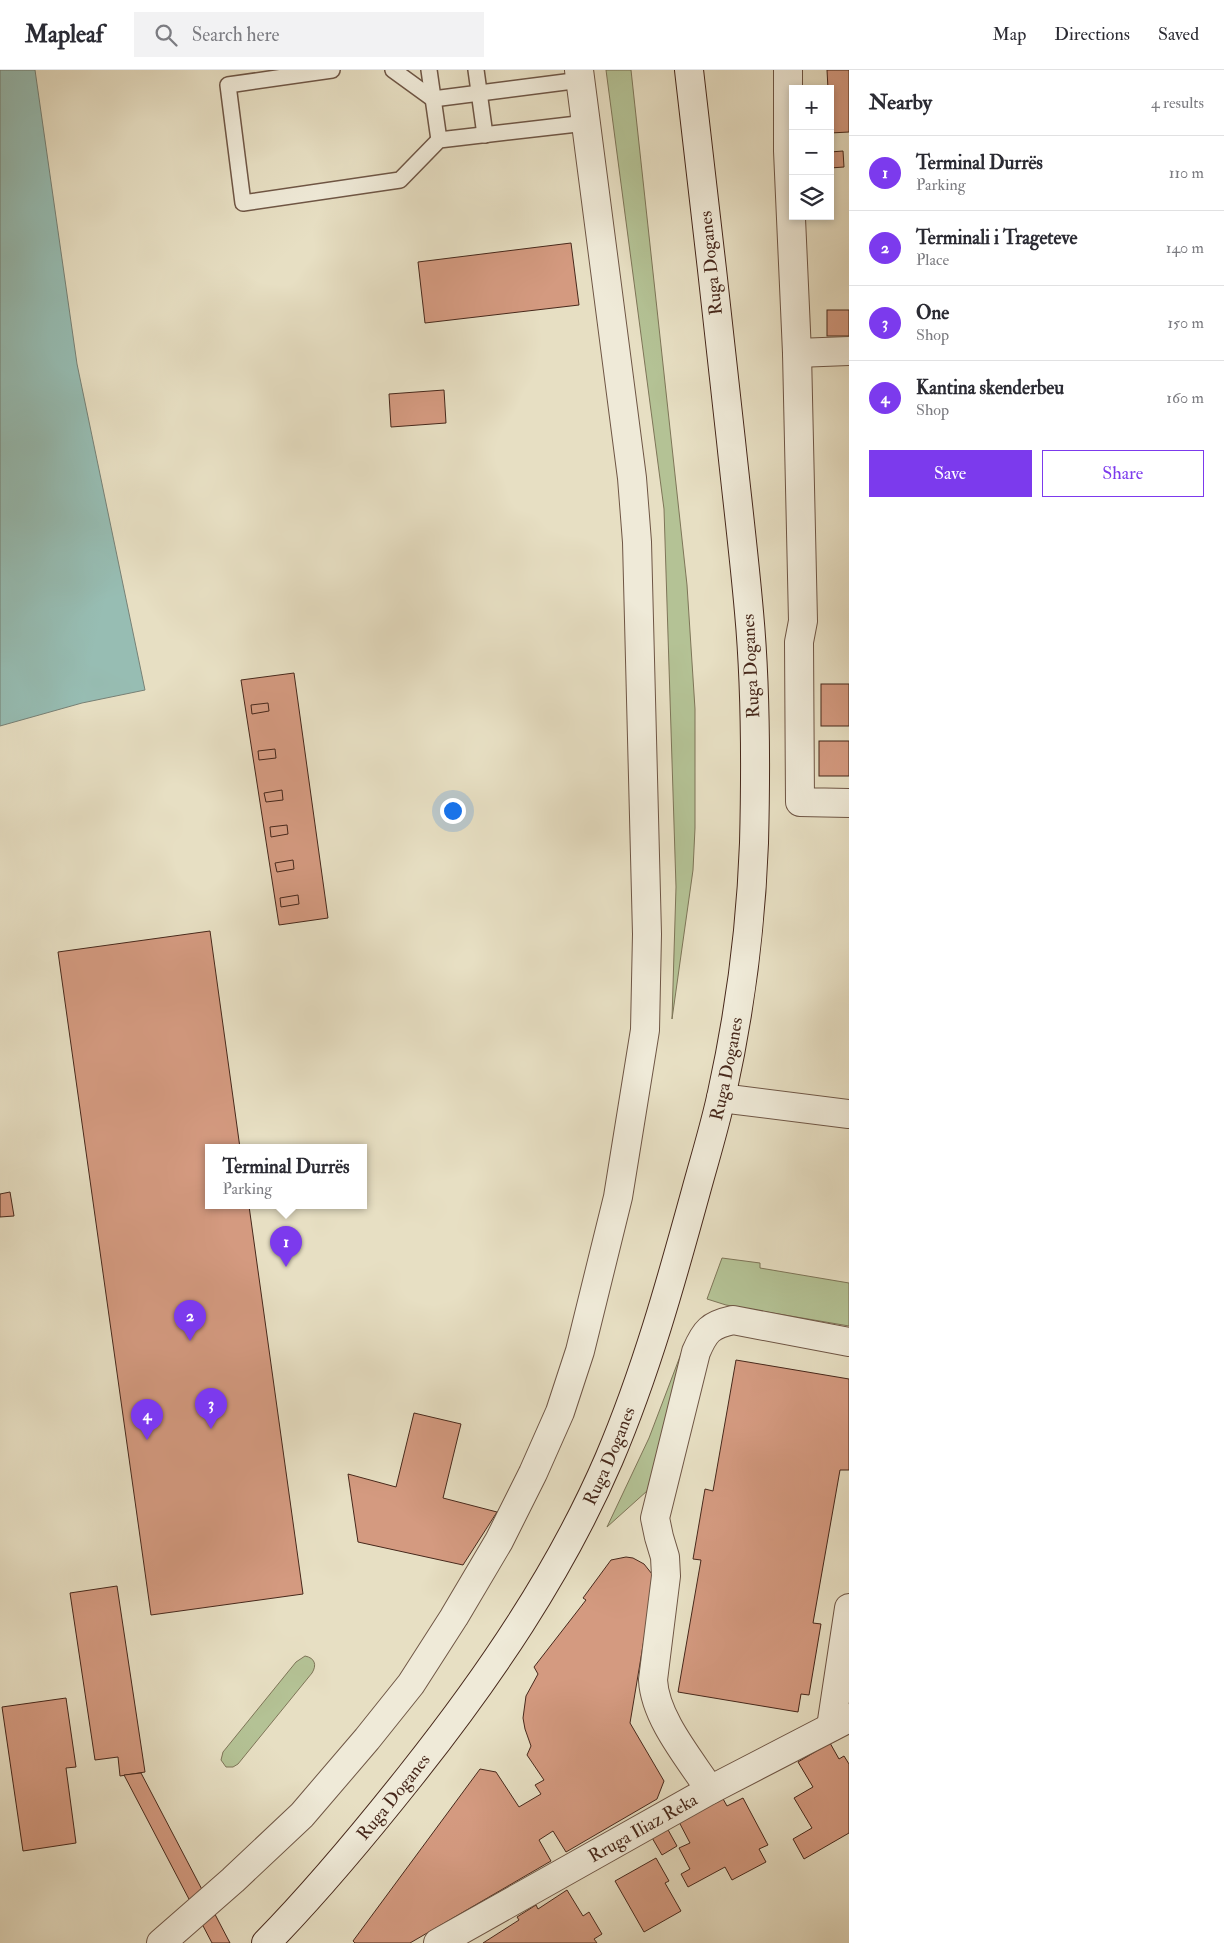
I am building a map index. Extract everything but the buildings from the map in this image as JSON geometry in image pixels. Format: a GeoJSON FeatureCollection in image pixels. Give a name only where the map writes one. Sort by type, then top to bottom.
{"type":"FeatureCollection","features":[{"type":"Feature","properties":{"kind":"street","name":"Ruga Doganes"},"geometry":{"type":"LineString","coordinates":[[274,1940],[384,1810],[480,1684],[513,1634],[577,1525],[608,1461],[638,1385],[664,1305],[721,1098],[738,1010],[749,924],[754,838],[754,692],[745,568],[689,70]]}},
{"type":"Feature","properties":{"kind":"street"},"geometry":{"type":"LineString","coordinates":[[788,70],[788,150],[797,353],[803,621],[799,642],[800,802],[849,803]]}},
{"type":"Feature","properties":{"kind":"street"},"geometry":{"type":"LineString","coordinates":[[161,1943],[233,1880],[302,1815],[411,1684],[454,1617],[499,1541],[534,1473],[560,1412],[580,1351],[618,1197],[645,1030],[647,915],[640,622],[632,478],[580,75]]}},
{"type":"Feature","properties":{"kind":"street"},"geometry":{"type":"LineString","coordinates":[[797,353],[849,351]]}},
{"type":"Feature","properties":{"kind":"street"},"geometry":{"type":"LineString","coordinates":[[721,1098],[849,1114]]}},
{"type":"Feature","properties":{"kind":"street"},"geometry":{"type":"LineString","coordinates":[[710,1790],[661,1715],[653,1694],[652,1680],[666,1576],[665,1557],[655,1518],[696,1352],[702,1337],[709,1328],[719,1322],[733,1320],[849,1342]]}},
{"type":"Feature","properties":{"kind":"street"},"geometry":{"type":"LineString","coordinates":[[840,1722],[849,1608]]}},
{"type":"Feature","properties":{"kind":"street","name":"Rruga Iliaz Reka"},"geometry":{"type":"LineString","coordinates":[[438,1943],[710,1790],[840,1722]]}},
{"type":"Feature","properties":{"kind":"lane"},"geometry":{"type":"LineString","coordinates":[[332,70],[228,85],[244,203],[400,180],[439,140],[586,122]]}},
{"type":"Feature","properties":{"kind":"lane"},"geometry":{"type":"LineString","coordinates":[[393,70],[433,98],[479,93],[580,75]]}},
{"type":"Feature","properties":{"kind":"lane"},"geometry":{"type":"LineString","coordinates":[[429,70],[439,140]]}},
{"type":"Feature","properties":{"kind":"lane"},"geometry":{"type":"LineString","coordinates":[[476,70],[485,135]]}},
{"type":"Feature","properties":{"kind":"green space"},"geometry":{"type":"Polygon","coordinates":[[[606,70],[631,70],[687,585],[695,709],[695,828],[693,870],[672,1019],[676,887],[664,509],[606,70]]]}},
{"type":"Feature","properties":{"kind":"green space"},"geometry":{"type":"Polygon","coordinates":[[[722,1258],[760,1263],[760,1268],[849,1283],[849,1326],[726,1305],[707,1299],[722,1258]]]}},
{"type":"Feature","properties":{"kind":"green space"},"geometry":{"type":"Polygon","coordinates":[[[687,1338],[659,1466],[647,1491],[607,1527],[649,1438],[687,1338]]]}},
{"type":"Feature","properties":{"kind":"green space"},"geometry":{"type":"Polygon","coordinates":[[[305,1656],[311,1658],[314,1662],[312,1673],[238,1764],[233,1767],[226,1767],[221,1760],[223,1752],[296,1662],[305,1656]]]}},
{"type":"Feature","properties":{"kind":"water"},"geometry":{"type":"Polygon","coordinates":[[[0,70],[35,70],[77,364],[145,690],[82,703],[0,726],[0,70]]]}},
{"type":"Feature","properties":{"kind":"place","name":"Terminal Durrës"},"geometry":{"type":"Point","coordinates":[286,1267]}},
{"type":"Feature","properties":{"kind":"place","name":"Terminali i Trageteve"},"geometry":{"type":"Point","coordinates":[190,1341]}},
{"type":"Feature","properties":{"kind":"place","name":"One"},"geometry":{"type":"Point","coordinates":[211,1429]}},
{"type":"Feature","properties":{"kind":"place","name":"Kantina skenderbeu"},"geometry":{"type":"Point","coordinates":[147,1440]}}]}
